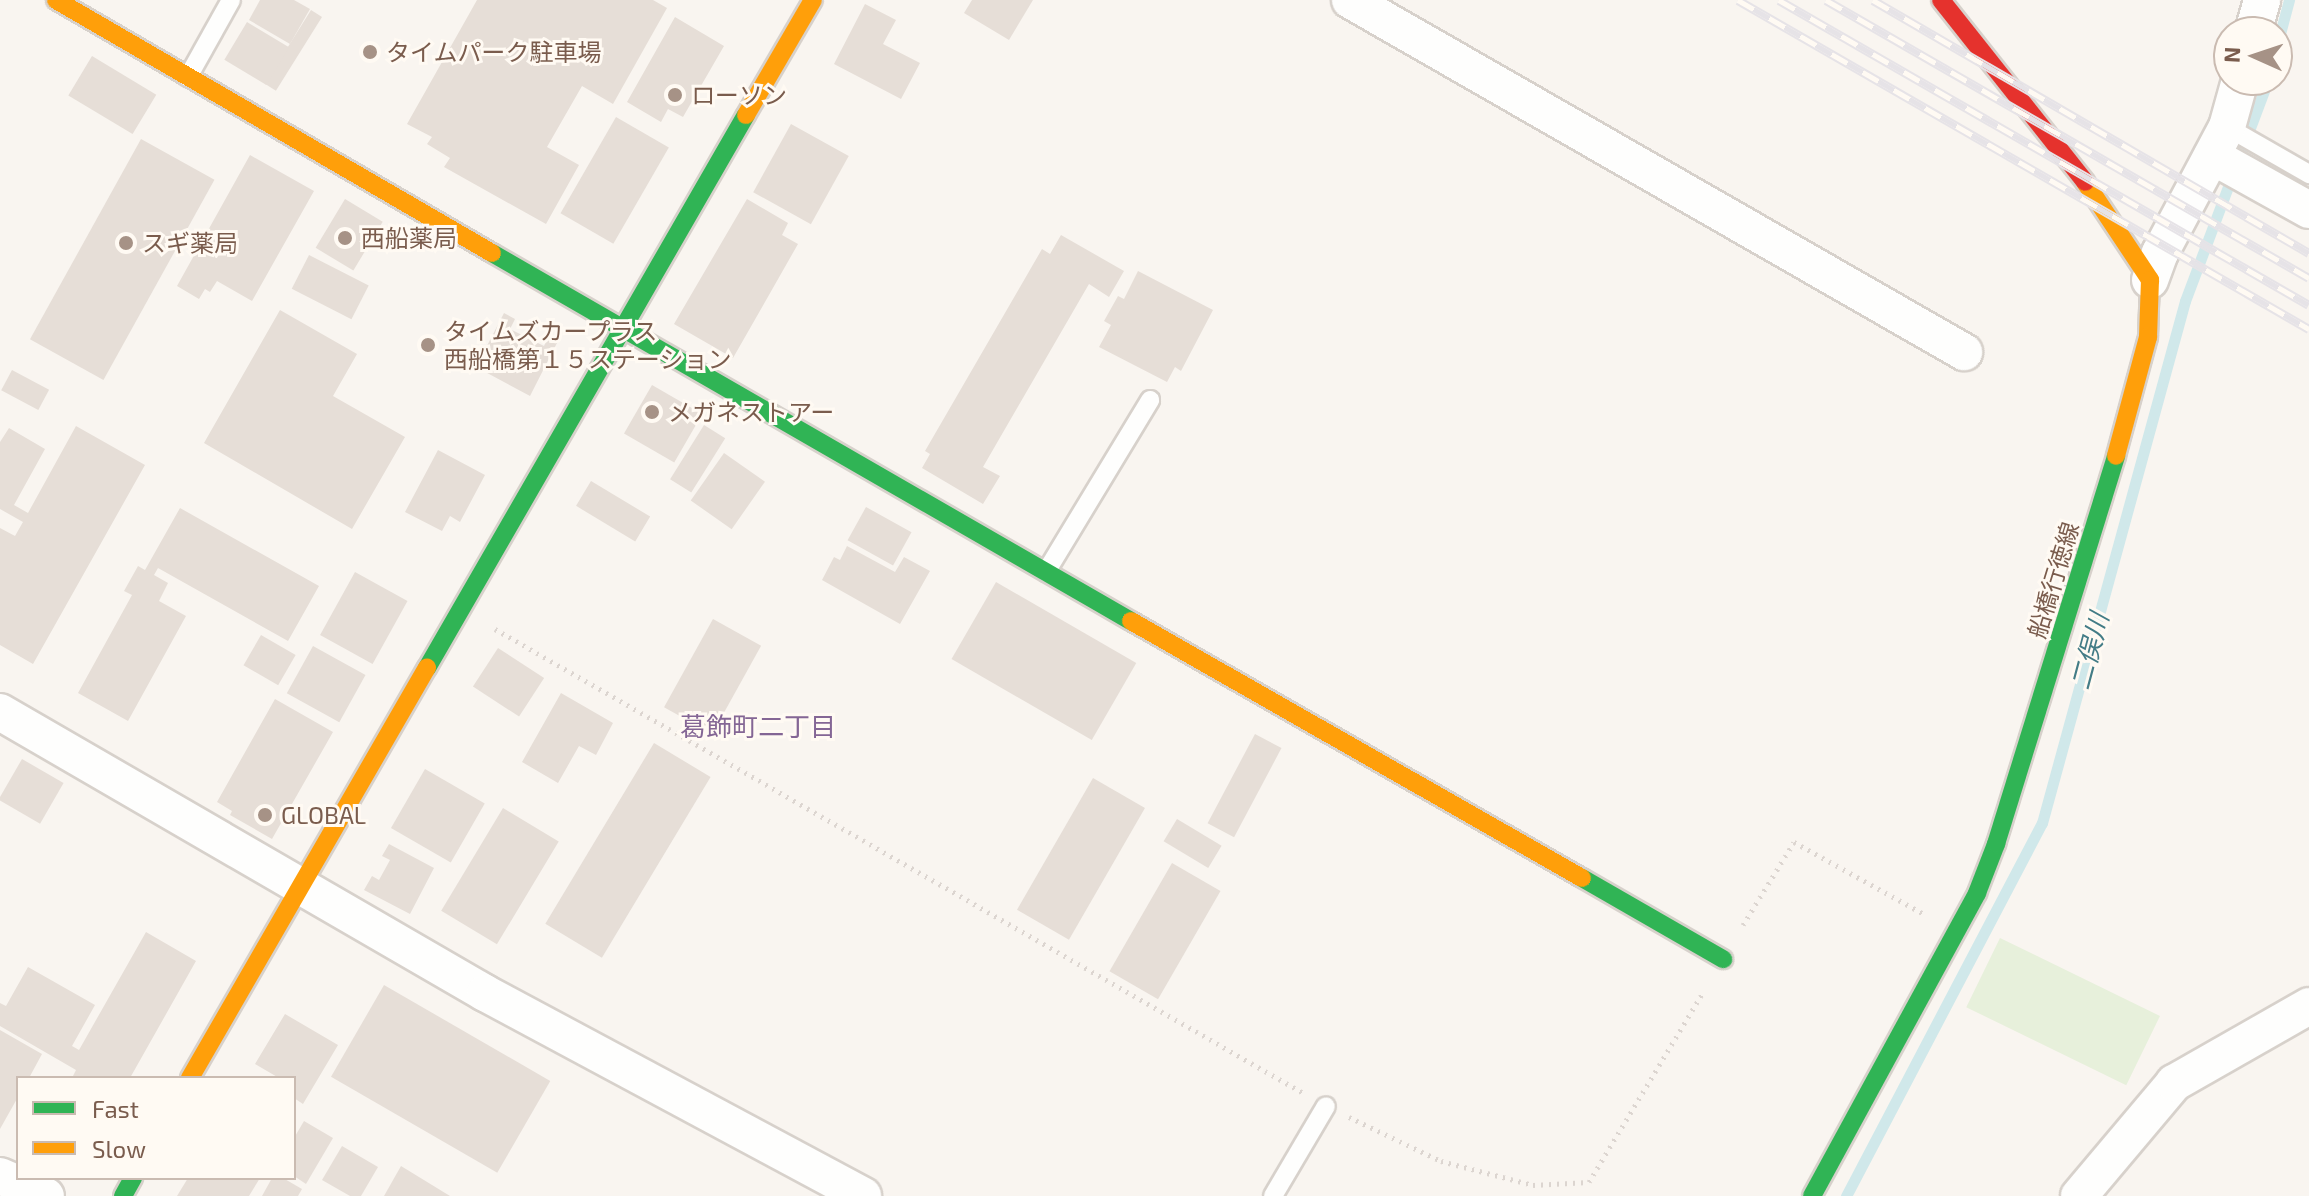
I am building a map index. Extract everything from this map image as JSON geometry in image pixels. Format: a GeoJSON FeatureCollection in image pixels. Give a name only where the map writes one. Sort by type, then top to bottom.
{"type":"FeatureCollection","features":[{"type":"Feature","properties":{"kind":"street"},"geometry":{"type":"LineString","coordinates":[[56,0],[622,329],[1723,959]]}},
{"type":"Feature","properties":{"kind":"street"},"geometry":{"type":"LineString","coordinates":[[191,1076],[813,0]]}},
{"type":"Feature","properties":{"kind":"street"},"geometry":{"type":"LineString","coordinates":[[1350,0],[1964,352]]}},
{"type":"Feature","properties":{"kind":"street"},"geometry":{"type":"LineString","coordinates":[[1941,0],[2096,196],[2150,280]]}},
{"type":"Feature","properties":{"kind":"street"},"geometry":{"type":"LineString","coordinates":[[2150,280],[2160,253],[2219,142],[2235,96]]}},
{"type":"Feature","properties":{"kind":"street"},"geometry":{"type":"LineString","coordinates":[[2219,142],[2309,210]]}},
{"type":"Feature","properties":{"kind":"street","name":"船橋行徳線"},"geometry":{"type":"LineString","coordinates":[[1812,1196],[1977,893],[1996,844],[2134,398],[2148,337],[2150,280]]}},
{"type":"Feature","properties":{"kind":"street"},"geometry":{"type":"LineString","coordinates":[[0,712],[485,993],[863,1196]]}},
{"type":"Feature","properties":{"kind":"street"},"geometry":{"type":"LineString","coordinates":[[2079,1196],[2174,1083],[2309,1006]]}},
{"type":"Feature","properties":{"kind":"street"},"geometry":{"type":"LineString","coordinates":[[0,1176],[46,1196]]}},
{"type":"Feature","properties":{"kind":"lane"},"geometry":{"type":"LineString","coordinates":[[188,77],[231,0]]}},
{"type":"Feature","properties":{"kind":"lane"},"geometry":{"type":"LineString","coordinates":[[2219,142],[2309,174]]}},
{"type":"Feature","properties":{"kind":"lane"},"geometry":{"type":"LineString","coordinates":[[1046,572],[1150,400]]}},
{"type":"Feature","properties":{"kind":"lane"},"geometry":{"type":"LineString","coordinates":[[1273,1196],[1326,1106]]}},
{"type":"Feature","properties":{"kind":"path"},"geometry":{"type":"LineString","coordinates":[[459,610],[1326,1106],[1441,1161],[1533,1185],[1589,1182],[1794,842],[1956,932]]}},
{"type":"Feature","properties":{"kind":"green space"},"geometry":{"type":"Polygon","coordinates":[[[2000,938],[2160,1016],[2126,1085],[1966,1007],[2000,938]]]}},
{"type":"Feature","properties":{"kind":"building"},"geometry":{"type":"Polygon","coordinates":[[[260,0],[294,0],[310,9],[290,44],[249,20],[260,0]]]}},
{"type":"Feature","properties":{"kind":"building"},"geometry":{"type":"Polygon","coordinates":[[[477,0],[653,0],[667,8],[613,104],[582,86],[547,147],[579,165],[546,224],[444,167],[450,158],[427,144],[432,137],[407,124],[477,0]]]}},
{"type":"Feature","properties":{"kind":"building"},"geometry":{"type":"Polygon","coordinates":[[[972,0],[1033,0],[1009,40],[964,13],[972,0]]]}},
{"type":"Feature","properties":{"kind":"building"},"geometry":{"type":"Polygon","coordinates":[[[865,4],[896,20],[883,44],[920,63],[901,99],[834,64],[865,4]]]}},
{"type":"Feature","properties":{"kind":"building"},"geometry":{"type":"Polygon","coordinates":[[[311,10],[322,17],[276,91],[265,84],[311,10]]]}},
{"type":"Feature","properties":{"kind":"building"},"geometry":{"type":"Polygon","coordinates":[[[675,17],[724,46],[683,117],[668,109],[661,122],[627,102],[675,17]]]}},
{"type":"Feature","properties":{"kind":"building"},"geometry":{"type":"Polygon","coordinates":[[[247,22],[289,47],[266,85],[224,60],[247,22]]]}},
{"type":"Feature","properties":{"kind":"building"},"geometry":{"type":"Polygon","coordinates":[[[92,56],[156,95],[133,134],[68,95],[92,56]]]}},
{"type":"Feature","properties":{"kind":"building"},"geometry":{"type":"Polygon","coordinates":[[[616,117],[669,148],[613,244],[560,213],[616,117]]]}},
{"type":"Feature","properties":{"kind":"building"},"geometry":{"type":"Polygon","coordinates":[[[791,124],[849,156],[811,224],[753,192],[791,124]]]}},
{"type":"Feature","properties":{"kind":"building"},"geometry":{"type":"Polygon","coordinates":[[[141,139],[214,180],[103,380],[30,339],[141,139]]]}},
{"type":"Feature","properties":{"kind":"building"},"geometry":{"type":"Polygon","coordinates":[[[250,155],[314,191],[252,301],[217,281],[210,292],[205,289],[199,299],[177,286],[250,155]]]}},
{"type":"Feature","properties":{"kind":"building"},"geometry":{"type":"Polygon","coordinates":[[[345,199],[383,222],[353,271],[316,248],[345,199]]]}},
{"type":"Feature","properties":{"kind":"building"},"geometry":{"type":"Polygon","coordinates":[[[747,199],[788,223],[782,235],[798,244],[733,358],[674,324],[747,199]]]}},
{"type":"Feature","properties":{"kind":"building"},"geometry":{"type":"Polygon","coordinates":[[[1061,235],[1124,271],[1109,297],[1089,284],[983,467],[1000,476],[983,504],[922,468],[930,454],[925,451],[1042,249],[1050,254],[1061,235]]]}},
{"type":"Feature","properties":{"kind":"building"},"geometry":{"type":"Polygon","coordinates":[[[309,255],[369,285],[351,319],[292,289],[309,255]]]}},
{"type":"Feature","properties":{"kind":"building"},"geometry":{"type":"Polygon","coordinates":[[[1138,271],[1213,310],[1181,371],[1175,367],[1167,382],[1099,347],[1111,325],[1104,321],[1118,296],[1124,299],[1138,271]]]}},
{"type":"Feature","properties":{"kind":"building"},"geometry":{"type":"Polygon","coordinates":[[[280,310],[357,354],[333,396],[405,437],[352,529],[204,443],[280,310]]]}},
{"type":"Feature","properties":{"kind":"building"},"geometry":{"type":"Polygon","coordinates":[[[504,313],[515,319],[510,329],[544,346],[549,335],[559,339],[530,396],[476,367],[504,313]]]}},
{"type":"Feature","properties":{"kind":"building"},"geometry":{"type":"Polygon","coordinates":[[[12,370],[49,390],[38,410],[1,390],[12,370]]]}},
{"type":"Feature","properties":{"kind":"building"},"geometry":{"type":"Polygon","coordinates":[[[652,385],[702,414],[674,462],[624,433],[652,385]]]}},
{"type":"Feature","properties":{"kind":"building"},"geometry":{"type":"Polygon","coordinates":[[[704,425],[725,438],[691,493],[670,479],[704,425]]]}},
{"type":"Feature","properties":{"kind":"building"},"geometry":{"type":"Polygon","coordinates":[[[76,426],[145,465],[33,664],[0,645],[0,528],[15,536],[23,522],[0,509],[0,442],[9,428],[45,449],[14,505],[28,513],[76,426]]]}},
{"type":"Feature","properties":{"kind":"building"},"geometry":{"type":"Polygon","coordinates":[[[438,450],[485,475],[460,522],[450,516],[442,531],[405,512],[438,450]]]}},
{"type":"Feature","properties":{"kind":"building"},"geometry":{"type":"Polygon","coordinates":[[[724,453],[765,482],[732,529],[691,501],[724,453]]]}},
{"type":"Feature","properties":{"kind":"building"},"geometry":{"type":"Polygon","coordinates":[[[591,481],[650,517],[635,541],[576,506],[591,481]]]}},
{"type":"Feature","properties":{"kind":"building"},"geometry":{"type":"Polygon","coordinates":[[[866,507],[911,532],[893,565],[848,540],[866,507]]]}},
{"type":"Feature","properties":{"kind":"building"},"geometry":{"type":"Polygon","coordinates":[[[180,508],[319,586],[288,641],[158,568],[154,575],[168,583],[159,601],[186,616],[128,721],[78,693],[132,595],[124,591],[138,566],[145,570],[180,508]]]}},
{"type":"Feature","properties":{"kind":"building"},"geometry":{"type":"Polygon","coordinates":[[[847,546],[895,572],[904,557],[930,571],[900,624],[822,580],[834,557],[840,560],[847,546]]]}},
{"type":"Feature","properties":{"kind":"building"},"geometry":{"type":"Polygon","coordinates":[[[355,572],[407,601],[373,664],[320,635],[355,572]]]}},
{"type":"Feature","properties":{"kind":"building"},"geometry":{"type":"Polygon","coordinates":[[[996,582],[1136,663],[1092,740],[952,659],[996,582]]]}},
{"type":"Feature","properties":{"kind":"building"},"geometry":{"type":"Polygon","coordinates":[[[713,619],[761,646],[712,734],[664,707],[713,619]]]}},
{"type":"Feature","properties":{"kind":"building"},"geometry":{"type":"Polygon","coordinates":[[[261,635],[296,655],[278,685],[244,665],[261,635]]]}},
{"type":"Feature","properties":{"kind":"building"},"geometry":{"type":"Polygon","coordinates":[[[313,646],[365,675],[339,722],[287,693],[313,646]]]}},
{"type":"Feature","properties":{"kind":"building"},"geometry":{"type":"Polygon","coordinates":[[[498,648],[544,678],[519,717],[473,687],[498,648]]]}},
{"type":"Feature","properties":{"kind":"building"},"geometry":{"type":"Polygon","coordinates":[[[561,693],[613,723],[596,755],[579,746],[558,783],[522,762],[561,693]]]}},
{"type":"Feature","properties":{"kind":"building"},"geometry":{"type":"Polygon","coordinates":[[[275,699],[333,732],[272,839],[230,815],[232,811],[217,802],[275,699]]]}},
{"type":"Feature","properties":{"kind":"building"},"geometry":{"type":"Polygon","coordinates":[[[1255,734],[1281,748],[1234,837],[1208,823],[1255,734]]]}},
{"type":"Feature","properties":{"kind":"building"},"geometry":{"type":"Polygon","coordinates":[[[654,743],[711,777],[602,958],[545,924],[654,743]]]}},
{"type":"Feature","properties":{"kind":"building"},"geometry":{"type":"Polygon","coordinates":[[[22,759],[64,783],[40,824],[0,801],[22,759]]]}},
{"type":"Feature","properties":{"kind":"building"},"geometry":{"type":"Polygon","coordinates":[[[425,769],[485,804],[451,862],[391,828],[425,769]]]}},
{"type":"Feature","properties":{"kind":"building"},"geometry":{"type":"Polygon","coordinates":[[[1093,778],[1145,808],[1069,940],[1017,910],[1093,778]]]}},
{"type":"Feature","properties":{"kind":"building"},"geometry":{"type":"Polygon","coordinates":[[[503,808],[559,841],[497,944],[441,911],[503,808]]]}},
{"type":"Feature","properties":{"kind":"building"},"geometry":{"type":"Polygon","coordinates":[[[1177,819],[1222,846],[1208,868],[1164,841],[1177,819]]]}},
{"type":"Feature","properties":{"kind":"building"},"geometry":{"type":"Polygon","coordinates":[[[389,844],[434,868],[410,914],[364,890],[372,876],[379,880],[390,860],[382,856],[389,844]]]}},
{"type":"Feature","properties":{"kind":"building"},"geometry":{"type":"Polygon","coordinates":[[[1172,863],[1220,891],[1158,999],[1110,971],[1172,863]]]}},
{"type":"Feature","properties":{"kind":"building"},"geometry":{"type":"Polygon","coordinates":[[[146,932],[196,961],[131,1076],[73,1076],[76,1070],[0,1026],[0,1003],[6,1006],[28,967],[95,1005],[72,1046],[79,1050],[146,932]]]}},
{"type":"Feature","properties":{"kind":"building"},"geometry":{"type":"Polygon","coordinates":[[[384,985],[550,1081],[497,1173],[331,1077],[384,985]]]}},
{"type":"Feature","properties":{"kind":"building"},"geometry":{"type":"Polygon","coordinates":[[[285,1014],[338,1045],[303,1104],[296,1099],[296,1076],[276,1076],[255,1064],[285,1014]]]}},
{"type":"Feature","properties":{"kind":"building"},"geometry":{"type":"Polygon","coordinates":[[[0,1030],[42,1054],[30,1076],[16,1076],[16,1101],[0,1129],[0,1030]]]}},
{"type":"Feature","properties":{"kind":"building"},"geometry":{"type":"Polygon","coordinates":[[[304,1121],[333,1138],[306,1184],[296,1177],[296,1135],[304,1121]]]}},
{"type":"Feature","properties":{"kind":"building"},"geometry":{"type":"Polygon","coordinates":[[[342,1146],[378,1167],[361,1196],[350,1196],[322,1180],[342,1146]]]}},
{"type":"Feature","properties":{"kind":"building"},"geometry":{"type":"Polygon","coordinates":[[[401,1166],[450,1196],[384,1196],[401,1166]]]}},
{"type":"Feature","properties":{"kind":"building"},"geometry":{"type":"Polygon","coordinates":[[[187,1180],[259,1180],[249,1196],[177,1196],[187,1180]]]}},
{"type":"Feature","properties":{"kind":"building"},"geometry":{"type":"Polygon","coordinates":[[[271,1180],[286,1180],[302,1189],[298,1196],[262,1196],[271,1180]]]}},
{"type":"Feature","properties":{"kind":"waterway","name":"二俣川"},"geometry":{"type":"LineString","coordinates":[[2285,16],[2289,0]]}},
{"type":"Feature","properties":{"kind":"waterway","name":"二俣川"},"geometry":{"type":"LineString","coordinates":[[1846,1196],[2042,823],[2185,301],[2262,96]]}},
{"type":"Feature","properties":{"kind":"railway"},"geometry":{"type":"LineString","coordinates":[[1738,0],[2309,329]]}},
{"type":"Feature","properties":{"kind":"railway"},"geometry":{"type":"LineString","coordinates":[[1779,0],[2309,305]]}},
{"type":"Feature","properties":{"kind":"railway"},"geometry":{"type":"LineString","coordinates":[[1826,0],[2309,278]]}},
{"type":"Feature","properties":{"kind":"railway"},"geometry":{"type":"LineString","coordinates":[[1873,0],[2309,253]]}},
{"type":"Feature","properties":{"kind":"traffic: fast"},"geometry":{"type":"LineString","coordinates":[[427,668],[746,115]]}},
{"type":"Feature","properties":{"kind":"traffic: fast"},"geometry":{"type":"LineString","coordinates":[[492,253],[1131,621]]}},
{"type":"Feature","properties":{"kind":"traffic: fast"},"geometry":{"type":"LineString","coordinates":[[1812,1196],[1977,893],[1996,844],[2116,456]]}},
{"type":"Feature","properties":{"kind":"traffic: fast"},"geometry":{"type":"LineString","coordinates":[[1582,878],[1723,959]]}},
{"type":"Feature","properties":{"kind":"traffic: fast"},"geometry":{"type":"LineString","coordinates":[[123,1196],[132,1180]]}},
{"type":"Feature","properties":{"kind":"traffic: slow"},"geometry":{"type":"LineString","coordinates":[[56,0],[492,253]]}},
{"type":"Feature","properties":{"kind":"traffic: slow"},"geometry":{"type":"LineString","coordinates":[[746,115],[813,0]]}},
{"type":"Feature","properties":{"kind":"traffic: slow"},"geometry":{"type":"LineString","coordinates":[[2085,182],[2150,280],[2148,337],[2116,456]]}},
{"type":"Feature","properties":{"kind":"traffic: slow"},"geometry":{"type":"LineString","coordinates":[[1131,621],[1582,878]]}},
{"type":"Feature","properties":{"kind":"traffic: slow"},"geometry":{"type":"LineString","coordinates":[[191,1076],[427,668]]}},
{"type":"Feature","properties":{"kind":"traffic: jam"},"geometry":{"type":"LineString","coordinates":[[1941,0],[2085,182]]}},
{"type":"Feature","properties":{"kind":"place","name":"タイムパーク駐車場"},"geometry":{"type":"Point","coordinates":[370,52]}},
{"type":"Feature","properties":{"kind":"place","name":"ローソン"},"geometry":{"type":"Point","coordinates":[675,95]}},
{"type":"Feature","properties":{"kind":"place","name":"西船薬局"},"geometry":{"type":"Point","coordinates":[345,238]}},
{"type":"Feature","properties":{"kind":"place","name":"スギ薬局"},"geometry":{"type":"Point","coordinates":[126,243]}},
{"type":"Feature","properties":{"kind":"place","name":"タイムズカープラス 西船橋第１５ステーション"},"geometry":{"type":"Point","coordinates":[428,345]}},
{"type":"Feature","properties":{"kind":"place","name":"メガネストアー"},"geometry":{"type":"Point","coordinates":[652,412]}},
{"type":"Feature","properties":{"kind":"place","name":"GLOBAL"},"geometry":{"type":"Point","coordinates":[265,815]}},
{"type":"Feature","properties":{"kind":"district","name":"葛飾町二丁目"},"geometry":{"type":"Point","coordinates":[758,726]}}]}
